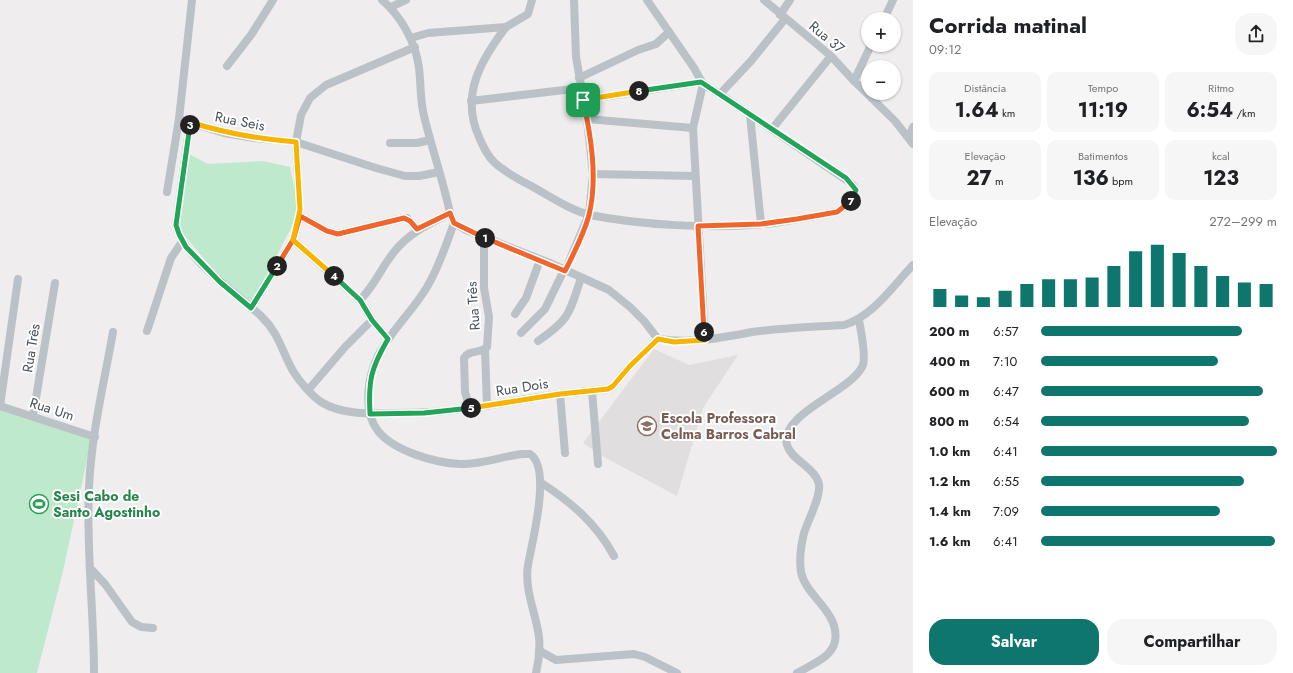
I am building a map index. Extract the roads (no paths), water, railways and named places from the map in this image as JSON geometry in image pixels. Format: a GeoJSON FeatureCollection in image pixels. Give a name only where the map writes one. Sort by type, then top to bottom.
{"type":"FeatureCollection","features":[{"type":"Feature","properties":{"kind":"street"},"geometry":{"type":"LineString","coordinates":[[167,192],[179,119],[192,0]]}},
{"type":"Feature","properties":{"kind":"street"},"geometry":{"type":"LineString","coordinates":[[228,66],[251,35],[273,0]]}},
{"type":"Feature","properties":{"kind":"street"},"geometry":{"type":"LineString","coordinates":[[382,0],[391,7],[411,38],[414,47],[419,66],[423,114],[454,223],[484,238],[609,290],[644,321],[658,339],[674,342],[705,340],[753,332],[844,325],[859,320],[875,307],[913,265]]}},
{"type":"Feature","properties":{"kind":"street"},"geometry":{"type":"LineString","coordinates":[[391,7],[406,0]]}},
{"type":"Feature","properties":{"kind":"street"},"geometry":{"type":"LineString","coordinates":[[532,0],[528,14],[506,27],[481,62],[475,81],[471,102],[471,115],[483,146],[495,163],[562,204],[589,214],[642,221],[698,226],[761,224],[837,212],[852,200],[856,190],[846,178],[702,83],[647,0]]}},
{"type":"Feature","properties":{"kind":"street"},"geometry":{"type":"LineString","coordinates":[[521,333],[545,309],[565,271],[589,214],[593,174],[588,119],[579,78],[574,37],[574,0]]}},
{"type":"Feature","properties":{"kind":"street","name":"Rua 37"},"geometry":{"type":"LineString","coordinates":[[764,0],[831,56],[895,121],[911,140]]}},
{"type":"Feature","properties":{"kind":"street"},"geometry":{"type":"LineString","coordinates":[[720,94],[751,61],[783,17],[790,0]]}},
{"type":"Feature","properties":{"kind":"street"},"geometry":{"type":"LineString","coordinates":[[887,12],[893,0]]}},
{"type":"Feature","properties":{"kind":"street"},"geometry":{"type":"LineString","coordinates":[[411,38],[428,33],[506,27]]}},
{"type":"Feature","properties":{"kind":"street"},"geometry":{"type":"LineString","coordinates":[[579,78],[638,50],[656,44],[669,32]]}},
{"type":"Feature","properties":{"kind":"street"},"geometry":{"type":"LineString","coordinates":[[251,308],[293,240],[300,216],[296,142],[301,115],[310,98],[326,85],[414,47]]}},
{"type":"Feature","properties":{"kind":"street"},"geometry":{"type":"LineString","coordinates":[[854,81],[868,52]]}},
{"type":"Feature","properties":{"kind":"street"},"geometry":{"type":"LineString","coordinates":[[772,129],[831,56]]}},
{"type":"Feature","properties":{"kind":"street"},"geometry":{"type":"LineString","coordinates":[[583,100],[702,83]]}},
{"type":"Feature","properties":{"kind":"street"},"geometry":{"type":"LineString","coordinates":[[702,83],[693,128],[705,340]]}},
{"type":"Feature","properties":{"kind":"street"},"geometry":{"type":"LineString","coordinates":[[471,102],[581,88]]}},
{"type":"Feature","properties":{"kind":"street"},"geometry":{"type":"LineString","coordinates":[[750,115],[761,224]]}},
{"type":"Feature","properties":{"kind":"street","name":"Rua Seis"},"geometry":{"type":"LineString","coordinates":[[179,119],[224,133],[254,138],[296,142],[404,176],[419,176],[439,172]]}},
{"type":"Feature","properties":{"kind":"street"},"geometry":{"type":"LineString","coordinates":[[588,119],[693,128]]}},
{"type":"Feature","properties":{"kind":"street"},"geometry":{"type":"LineString","coordinates":[[147,331],[169,264],[182,242],[176,225],[190,122]]}},
{"type":"Feature","properties":{"kind":"street"},"geometry":{"type":"LineString","coordinates":[[911,140],[913,128]]}},
{"type":"Feature","properties":{"kind":"street"},"geometry":{"type":"LineString","coordinates":[[390,143],[417,143],[430,140]]}},
{"type":"Feature","properties":{"kind":"street"},"geometry":{"type":"LineString","coordinates":[[593,174],[695,176]]}},
{"type":"Feature","properties":{"kind":"street"},"geometry":{"type":"LineString","coordinates":[[360,300],[373,286],[394,252],[417,229],[450,213]]}},
{"type":"Feature","properties":{"kind":"street"},"geometry":{"type":"LineString","coordinates":[[300,216],[327,231],[338,234],[404,218],[410,221],[417,229]]}},
{"type":"Feature","properties":{"kind":"street"},"geometry":{"type":"LineString","coordinates":[[454,223],[434,274],[426,289],[388,339],[378,356],[369,382],[370,414],[374,426],[383,436],[395,445],[419,456],[459,464],[468,464],[530,454],[535,459],[540,472],[540,482],[538,514],[528,567],[528,590],[539,637],[540,651],[536,673]]}},
{"type":"Feature","properties":{"kind":"street","name":"Rua Três"},"geometry":{"type":"LineString","coordinates":[[470,409],[465,392],[465,357],[468,353],[485,349],[487,347],[488,317],[484,288],[484,238]]}},
{"type":"Feature","properties":{"kind":"street"},"geometry":{"type":"LineString","coordinates":[[293,240],[360,300],[372,320],[388,339]]}},
{"type":"Feature","properties":{"kind":"street","name":"Rua Dois"},"geometry":{"type":"LineString","coordinates":[[182,242],[220,282],[267,322],[281,343],[292,369],[318,399],[327,404],[349,411],[370,414],[424,413],[470,409],[560,394],[611,388],[630,366],[658,339]]}},
{"type":"Feature","properties":{"kind":"street"},"geometry":{"type":"LineString","coordinates":[[515,314],[526,298],[540,260]]}},
{"type":"Feature","properties":{"kind":"street"},"geometry":{"type":"LineString","coordinates":[[538,341],[564,322],[570,312],[581,278]]}},
{"type":"Feature","properties":{"kind":"street"},"geometry":{"type":"LineString","coordinates":[[0,406],[18,279]]}},
{"type":"Feature","properties":{"kind":"street","name":"Rua Três"},"geometry":{"type":"LineString","coordinates":[[33,416],[55,283]]}},
{"type":"Feature","properties":{"kind":"street"},"geometry":{"type":"LineString","coordinates":[[309,389],[345,347],[372,320]]}},
{"type":"Feature","properties":{"kind":"street"},"geometry":{"type":"LineString","coordinates":[[797,673],[827,654],[835,643],[836,636],[828,614],[807,586],[801,568],[802,544],[818,492],[818,483],[812,472],[788,447],[786,436],[790,428],[797,420],[832,394],[860,369],[864,361],[859,320]]}},
{"type":"Feature","properties":{"kind":"street"},"geometry":{"type":"LineString","coordinates":[[94,673],[89,495],[95,437],[113,332]]}},
{"type":"Feature","properties":{"kind":"street"},"geometry":{"type":"LineString","coordinates":[[485,349],[487,406]]}},
{"type":"Feature","properties":{"kind":"street"},"geometry":{"type":"LineString","coordinates":[[592,391],[598,464]]}},
{"type":"Feature","properties":{"kind":"street"},"geometry":{"type":"LineString","coordinates":[[560,394],[565,453]]}},
{"type":"Feature","properties":{"kind":"street","name":"Rua Um"},"geometry":{"type":"LineString","coordinates":[[0,406],[95,437]]}},
{"type":"Feature","properties":{"kind":"street"},"geometry":{"type":"LineString","coordinates":[[540,482],[568,500],[587,517],[602,535],[614,556]]}},
{"type":"Feature","properties":{"kind":"street"},"geometry":{"type":"LineString","coordinates":[[90,568],[105,584],[132,622],[141,627],[152,628]]}},
{"type":"Feature","properties":{"kind":"street"},"geometry":{"type":"LineString","coordinates":[[540,651],[556,660],[624,653],[634,654],[645,657],[677,673]]}},
{"type":"Feature","properties":{"kind":"place","name":"Escola Professora Celma Barros Cabral"},"geometry":{"type":"Point","coordinates":[647,426]}},
{"type":"Feature","properties":{"kind":"place","name":"Sesi Cabo de Santo Agostinho"},"geometry":{"type":"Point","coordinates":[39,504]}}]}
